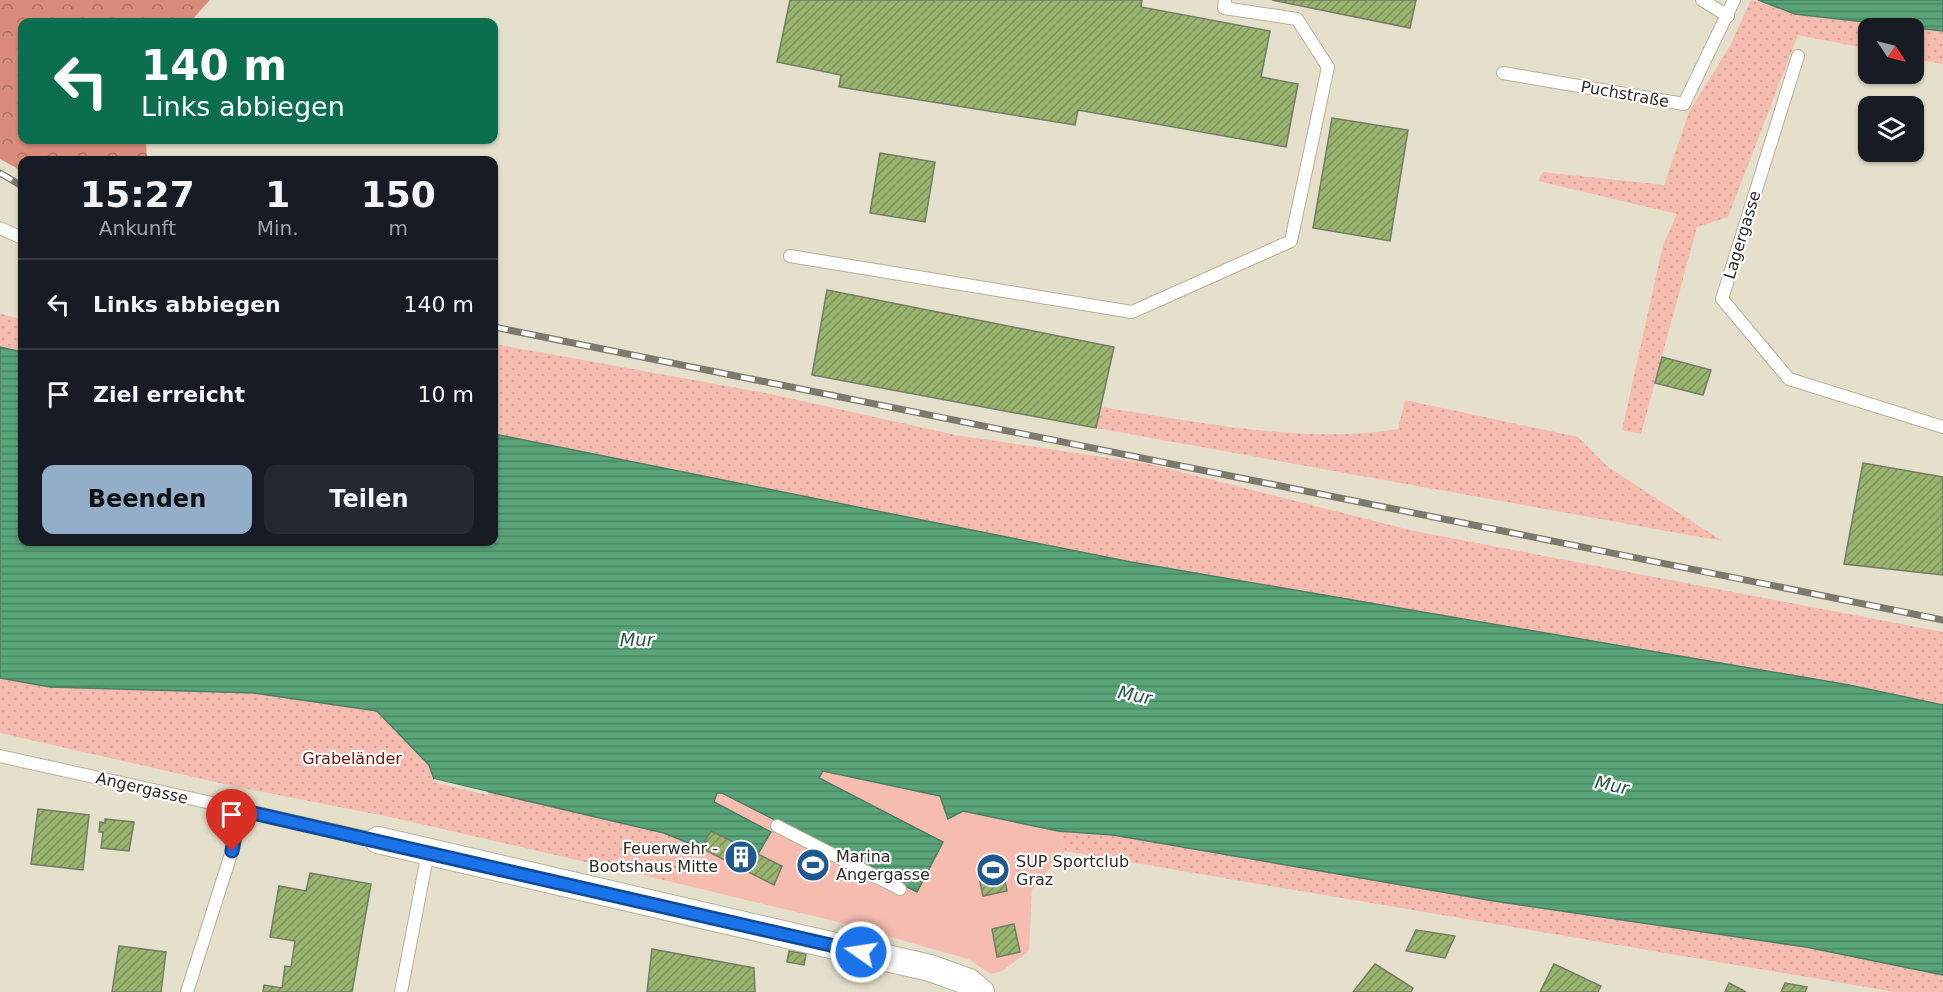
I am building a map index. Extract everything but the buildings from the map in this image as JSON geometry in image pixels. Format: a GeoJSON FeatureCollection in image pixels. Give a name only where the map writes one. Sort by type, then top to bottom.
{"type":"FeatureCollection","features":[{"type":"Feature","properties":{"kind":"street","name":"Angergasse"},"geometry":{"type":"LineString","coordinates":[[378,840],[930,968],[969,982],[981,992]]}},
{"type":"Feature","properties":{"kind":"lane"},"geometry":{"type":"LineString","coordinates":[[790,256],[1132,312],[1291,241],[1328,67],[1297,19],[1224,8],[1225,0]]}},
{"type":"Feature","properties":{"kind":"lane"},"geometry":{"type":"LineString","coordinates":[[1702,0],[1728,15]]}},
{"type":"Feature","properties":{"kind":"lane","name":"Puchstraße"},"geometry":{"type":"LineString","coordinates":[[1503,74],[1684,104],[1734,0]]}},
{"type":"Feature","properties":{"kind":"lane","name":"Lagergasse"},"geometry":{"type":"LineString","coordinates":[[1798,56],[1722,299],[1789,379],[1943,427]]}},
{"type":"Feature","properties":{"kind":"lane"},"geometry":{"type":"LineString","coordinates":[[0,228],[18,236]]}},
{"type":"Feature","properties":{"kind":"lane","name":"Angergasse"},"geometry":{"type":"LineString","coordinates":[[0,756],[378,840]]}},
{"type":"Feature","properties":{"kind":"lane"},"geometry":{"type":"LineString","coordinates":[[187,992],[232,851],[240,810]]}},
{"type":"Feature","properties":{"kind":"lane"},"geometry":{"type":"LineString","coordinates":[[777,826],[900,889]]}},
{"type":"Feature","properties":{"kind":"lane"},"geometry":{"type":"LineString","coordinates":[[401,992],[428,852]]}},
{"type":"Feature","properties":{"kind":"green space"},"geometry":{"type":"Polygon","coordinates":[[[0,0],[210,0],[194,18],[18,18],[18,144],[146,144],[147,156],[18,156],[18,169],[0,159],[0,0]]]}},
{"type":"Feature","properties":{"kind":"green space"},"geometry":{"type":"Polygon","coordinates":[[[1751,0],[1795,14],[1858,22],[1858,47],[1798,35],[1728,217],[1697,227],[1641,434],[1622,430],[1663,245],[1677,214],[1538,181],[1543,172],[1664,185],[1689,112],[1730,46],[1751,0]]]}},
{"type":"Feature","properties":{"kind":"green space"},"geometry":{"type":"Polygon","coordinates":[[[1924,30],[1943,31],[1943,64],[1924,61],[1924,30]]]}},
{"type":"Feature","properties":{"kind":"green space"},"geometry":{"type":"Polygon","coordinates":[[[0,314],[18,318],[18,351],[0,347],[0,314]]]}},
{"type":"Feature","properties":{"kind":"green space"},"geometry":{"type":"Polygon","coordinates":[[[498,345],[766,393],[956,435],[1149,464],[1414,531],[1943,632],[1943,705],[1849,685],[1131,562],[498,435],[498,345]]]}},
{"type":"Feature","properties":{"kind":"green space"},"geometry":{"type":"Polygon","coordinates":[[[1405,400],[1578,437],[1608,467],[1722,541],[1096,428],[1101,407],[1288,433],[1362,433],[1398,429],[1405,400]]]}},
{"type":"Feature","properties":{"kind":"green space","name":"Grabeländer"},"geometry":{"type":"Polygon","coordinates":[[[0,678],[50,687],[254,693],[378,711],[429,765],[434,779],[664,833],[701,848],[672,882],[395,818],[242,788],[0,733],[0,678]]]}},
{"type":"Feature","properties":{"kind":"green space","name":"Marina Angergasse"},"geometry":{"type":"Polygon","coordinates":[[[823,771],[940,796],[963,811],[1058,831],[1065,851],[1032,889],[1029,951],[1002,971],[991,974],[968,959],[834,921],[672,882],[701,848],[711,831],[717,792],[823,771]]]}},
{"type":"Feature","properties":{"kind":"green space"},"geometry":{"type":"Polygon","coordinates":[[[1058,831],[1113,835],[1494,901],[1806,947],[1943,975],[1943,992],[1895,992],[1065,851],[1058,831]]]}},
{"type":"Feature","properties":{"kind":"water"},"geometry":{"type":"Polygon","coordinates":[[[1758,0],[1943,0],[1943,31],[1924,29],[1924,18],[1858,18],[1858,21],[1795,14],[1758,0]]]}},
{"type":"Feature","properties":{"kind":"water","name":"Mur"},"geometry":{"type":"Polygon","coordinates":[[[0,347],[18,351],[18,546],[498,546],[498,435],[1131,562],[1849,685],[1943,705],[1943,975],[1806,947],[1494,901],[1113,835],[1058,831],[963,811],[948,819],[940,796],[823,771],[819,778],[943,842],[917,892],[722,793],[717,793],[714,802],[771,832],[758,854],[711,832],[701,848],[664,833],[434,779],[429,765],[377,711],[254,693],[50,687],[0,678],[0,347]]]}},
{"type":"Feature","properties":{"kind":"pier"},"geometry":{"type":"Polygon","coordinates":[[[434,779],[488,792],[488,795],[433,782],[434,779]]]}},
{"type":"Feature","properties":{"kind":"railway"},"geometry":{"type":"LineString","coordinates":[[0,173],[18,184]]}},
{"type":"Feature","properties":{"kind":"railway"},"geometry":{"type":"LineString","coordinates":[[498,328],[1943,620]]}},
{"type":"Feature","properties":{"kind":"place","name":"Feuerwehr - Bootshaus Mitte"},"geometry":{"type":"Point","coordinates":[741,857]}},
{"type":"Feature","properties":{"kind":"place","name":"Marina Angergasse"},"geometry":{"type":"Point","coordinates":[813,865]}},
{"type":"Feature","properties":{"kind":"place","name":"SUP Sportclub Graz"},"geometry":{"type":"Point","coordinates":[993,870]}},
{"type":"Feature","properties":{"kind":"route"},"geometry":{"type":"LineString","coordinates":[[232,851],[240,810],[548,878],[861,952]]}}]}
